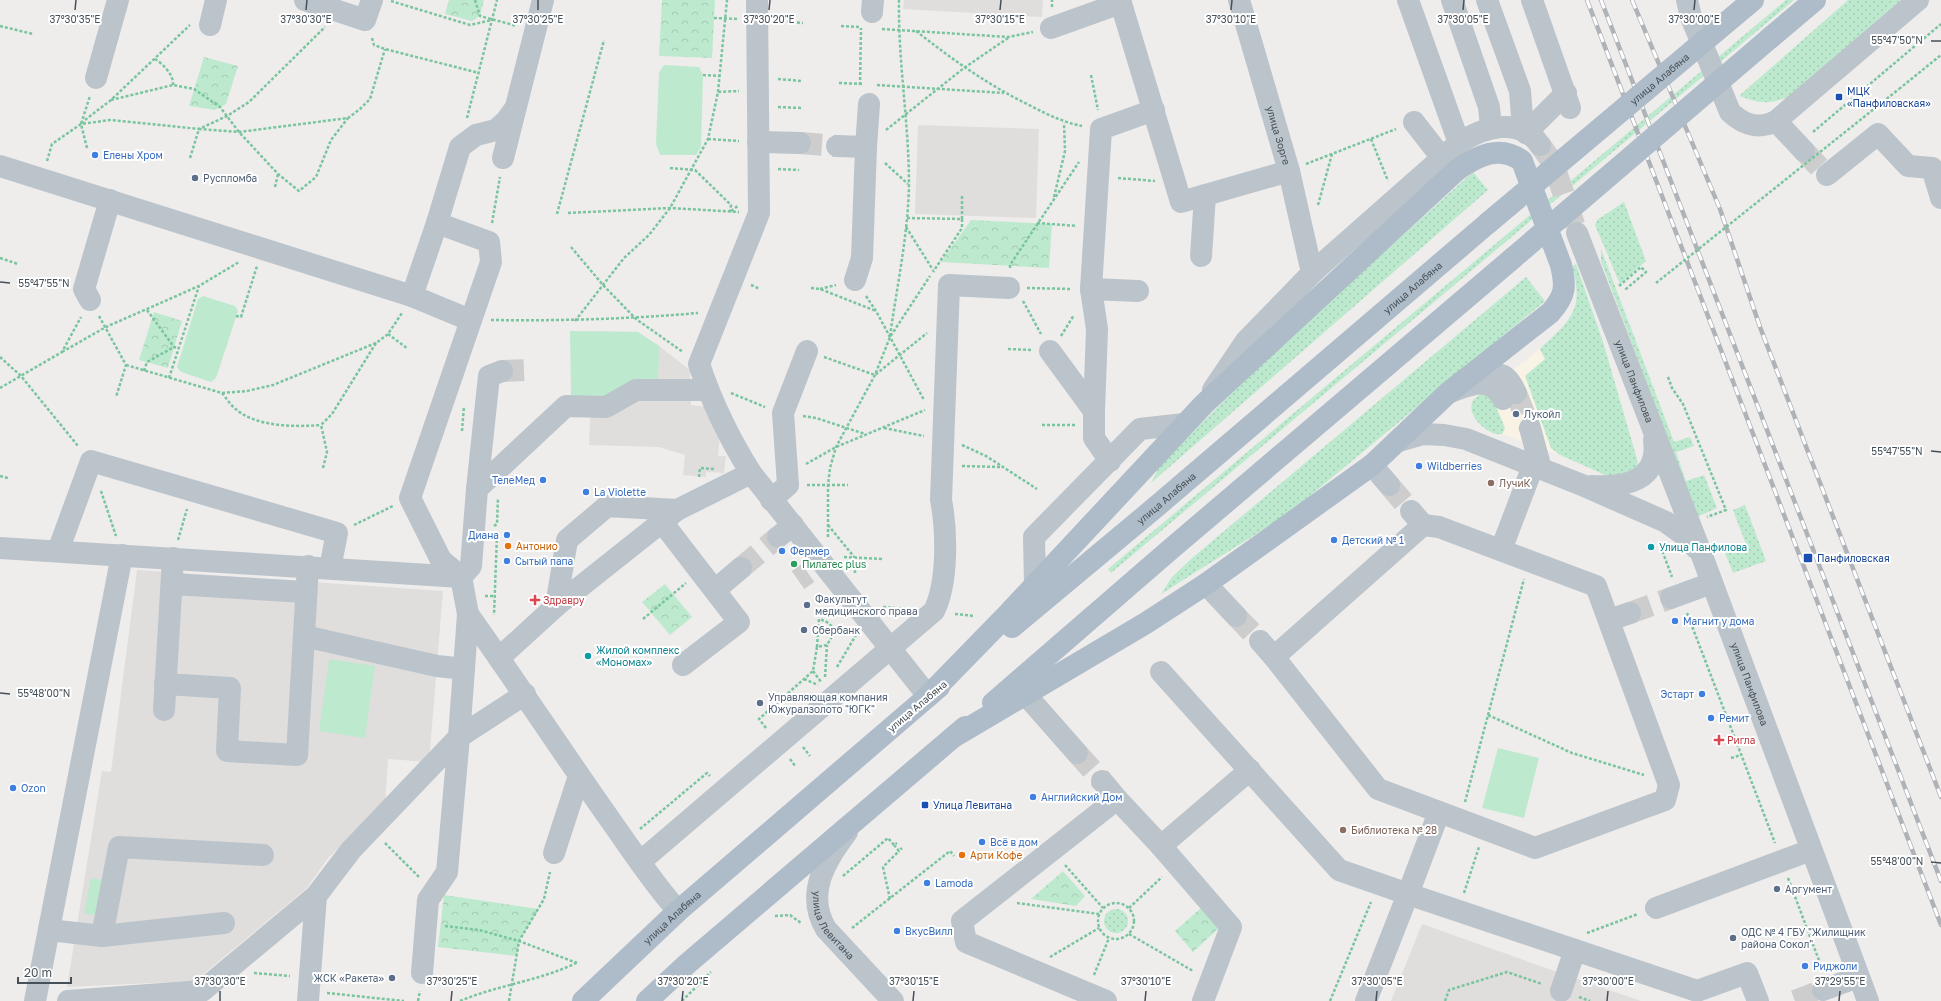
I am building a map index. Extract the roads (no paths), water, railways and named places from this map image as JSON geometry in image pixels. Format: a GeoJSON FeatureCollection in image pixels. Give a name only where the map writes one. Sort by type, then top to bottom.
{"type":"FeatureCollection","features":[{"type":"Feature","properties":{"kind":"main road","name":"улица Алабяна"},"geometry":{"type":"LineString","coordinates":[[583,1001],[678,911],[928,696],[1157,506],[1488,223],[1753,0]]}},
{"type":"Feature","properties":{"kind":"main road"},"geometry":{"type":"LineString","coordinates":[[648,1001],[687,964],[1815,0]]}},
{"type":"Feature","properties":{"kind":"main road"},"geometry":{"type":"LineString","coordinates":[[928,696],[1204,404],[1457,170],[1472,160],[1486,154],[1507,153],[1516,156],[1522,161],[1526,167],[1561,264],[1565,288],[1562,298],[1550,313],[1448,393],[1372,465],[1206,584],[1146,623],[955,736]]}},
{"type":"Feature","properties":{"kind":"street"},"geometry":{"type":"LineString","coordinates":[[96,78],[118,0]]}},
{"type":"Feature","properties":{"kind":"street"},"geometry":{"type":"LineString","coordinates":[[210,24],[216,0]]}},
{"type":"Feature","properties":{"kind":"street"},"geometry":{"type":"LineString","coordinates":[[305,0],[330,8],[368,10]]}},
{"type":"Feature","properties":{"kind":"street"},"geometry":{"type":"LineString","coordinates":[[503,158],[543,0]]}},
{"type":"Feature","properties":{"kind":"street","name":"улица Зорге"},"geometry":{"type":"LineString","coordinates":[[1239,0],[1289,171],[1310,264],[1315,270]]}},
{"type":"Feature","properties":{"kind":"street"},"geometry":{"type":"LineString","coordinates":[[1408,0],[1459,143]]}},
{"type":"Feature","properties":{"kind":"street"},"geometry":{"type":"LineString","coordinates":[[1452,0],[1489,107],[1491,127]]}},
{"type":"Feature","properties":{"kind":"street"},"geometry":{"type":"LineString","coordinates":[[1487,0],[1520,91],[1522,117],[1534,140]]}},
{"type":"Feature","properties":{"kind":"street"},"geometry":{"type":"LineString","coordinates":[[1532,0],[1568,101],[1534,140]]}},
{"type":"Feature","properties":{"kind":"street"},"geometry":{"type":"LineString","coordinates":[[1687,0],[1691,17],[1730,112],[1740,121],[1755,126],[1767,126],[1776,121],[1918,0]]}},
{"type":"Feature","properties":{"kind":"street"},"geometry":{"type":"LineString","coordinates":[[1051,28],[1120,1],[1181,202],[1289,171]]}},
{"type":"Feature","properties":{"kind":"street"},"geometry":{"type":"LineString","coordinates":[[757,10],[759,213],[699,364],[708,390],[732,442],[751,473],[771,500],[785,531],[819,564],[928,696]]}},
{"type":"Feature","properties":{"kind":"street"},"geometry":{"type":"LineString","coordinates":[[855,280],[862,258],[866,147],[870,91]]}},
{"type":"Feature","properties":{"kind":"street"},"geometry":{"type":"LineString","coordinates":[[412,296],[437,223],[460,147],[476,135],[496,130],[506,121],[514,110]]}},
{"type":"Feature","properties":{"kind":"street"},"geometry":{"type":"LineString","coordinates":[[1110,461],[1094,438],[1097,329],[1091,289],[1101,129],[1154,110]]}},
{"type":"Feature","properties":{"kind":"street"},"geometry":{"type":"LineString","coordinates":[[1776,121],[1801,148]]}},
{"type":"Feature","properties":{"kind":"street"},"geometry":{"type":"LineString","coordinates":[[1414,122],[1442,158]]}},
{"type":"Feature","properties":{"kind":"street"},"geometry":{"type":"LineString","coordinates":[[1204,404],[1246,341],[1315,270],[1459,143],[1474,133],[1491,127],[1503,127],[1534,140]]}},
{"type":"Feature","properties":{"kind":"street"},"geometry":{"type":"LineString","coordinates":[[1826,175],[1878,134],[1908,166],[1932,168],[1941,198]]}},
{"type":"Feature","properties":{"kind":"street"},"geometry":{"type":"LineString","coordinates":[[758,142],[800,143]]}},
{"type":"Feature","properties":{"kind":"street"},"geometry":{"type":"LineString","coordinates":[[837,146],[866,147]]}},
{"type":"Feature","properties":{"kind":"street"},"geometry":{"type":"LineString","coordinates":[[0,166],[412,296],[470,320]]}},
{"type":"Feature","properties":{"kind":"street"},"geometry":{"type":"LineString","coordinates":[[1201,256],[1205,195]]}},
{"type":"Feature","properties":{"kind":"street"},"geometry":{"type":"LineString","coordinates":[[90,300],[84,289],[110,200]]}},
{"type":"Feature","properties":{"kind":"street"},"geometry":{"type":"LineString","coordinates":[[422,973],[428,900],[447,872],[460,737],[468,614],[461,577],[441,560],[410,498],[491,262],[489,242],[437,223]]}},
{"type":"Feature","properties":{"kind":"street","name":"улица Панфилова"},"geometry":{"type":"LineString","coordinates":[[1577,233],[1712,583],[1868,1001]]}},
{"type":"Feature","properties":{"kind":"street"},"geometry":{"type":"LineString","coordinates":[[640,862],[934,611],[940,599],[942,584],[945,523],[941,500],[943,440],[936,407],[949,305],[949,285],[1014,288]]}},
{"type":"Feature","properties":{"kind":"street"},"geometry":{"type":"LineString","coordinates":[[1091,289],[1138,291]]}},
{"type":"Feature","properties":{"kind":"street"},"geometry":{"type":"LineString","coordinates":[[771,500],[788,479],[783,414],[807,351]]}},
{"type":"Feature","properties":{"kind":"street"},"geometry":{"type":"LineString","coordinates":[[1050,351],[1094,418]]}},
{"type":"Feature","properties":{"kind":"street"},"geometry":{"type":"LineString","coordinates":[[461,577],[471,566],[477,489],[489,376],[502,371]]}},
{"type":"Feature","properties":{"kind":"street"},"geometry":{"type":"LineString","coordinates":[[1448,393],[1474,384],[1490,375],[1498,374],[1507,377],[1509,396]]}},
{"type":"Feature","properties":{"kind":"street"},"geometry":{"type":"LineString","coordinates":[[477,489],[566,406],[606,408],[636,390],[708,390]]}},
{"type":"Feature","properties":{"kind":"street"},"geometry":{"type":"LineString","coordinates":[[1035,584],[1034,538],[1140,429],[1184,424]]}},
{"type":"Feature","properties":{"kind":"street"},"geometry":{"type":"LineString","coordinates":[[1501,550],[1532,466],[1523,431]]}},
{"type":"Feature","properties":{"kind":"street"},"geometry":{"type":"LineString","coordinates":[[1582,485],[1608,487],[1627,484],[1643,476],[1653,464],[1655,451],[1653,433]]}},
{"type":"Feature","properties":{"kind":"street"},"geometry":{"type":"LineString","coordinates":[[1399,441],[1423,434],[1444,435],[1466,439],[1582,485],[1666,522],[1684,535],[1701,554]]}},
{"type":"Feature","properties":{"kind":"street"},"geometry":{"type":"LineString","coordinates":[[58,551],[91,461],[337,533],[330,568]]}},
{"type":"Feature","properties":{"kind":"street"},"geometry":{"type":"LineString","coordinates":[[1372,465],[1389,485]]}},
{"type":"Feature","properties":{"kind":"street"},"geometry":{"type":"LineString","coordinates":[[499,658],[556,606],[670,516],[751,473]]}},
{"type":"Feature","properties":{"kind":"street"},"geometry":{"type":"LineString","coordinates":[[556,606],[566,540],[608,506],[670,516]]}},
{"type":"Feature","properties":{"kind":"street"},"geometry":{"type":"LineString","coordinates":[[670,516],[700,571],[739,622],[683,665]]}},
{"type":"Feature","properties":{"kind":"street"},"geometry":{"type":"LineString","coordinates":[[1417,518],[1501,550],[1596,586],[1669,785],[1664,800],[1535,848],[1378,789],[1267,649],[1417,518]]}},
{"type":"Feature","properties":{"kind":"street"},"geometry":{"type":"LineString","coordinates":[[0,548],[308,566],[461,577]]}},
{"type":"Feature","properties":{"kind":"street"},"geometry":{"type":"LineString","coordinates":[[35,1001],[122,555]]}},
{"type":"Feature","properties":{"kind":"street"},"geometry":{"type":"LineString","coordinates":[[164,710],[173,558]]}},
{"type":"Feature","properties":{"kind":"street"},"geometry":{"type":"LineString","coordinates":[[165,684],[230,688],[228,751],[297,755],[308,566]]}},
{"type":"Feature","properties":{"kind":"street"},"geometry":{"type":"LineString","coordinates":[[714,590],[741,568]]}},
{"type":"Feature","properties":{"kind":"street"},"geometry":{"type":"LineString","coordinates":[[1675,597],[1712,583]]}},
{"type":"Feature","properties":{"kind":"street"},"geometry":{"type":"LineString","coordinates":[[172,584],[306,592]]}},
{"type":"Feature","properties":{"kind":"street"},"geometry":{"type":"LineString","coordinates":[[1206,584],[1236,616]]}},
{"type":"Feature","properties":{"kind":"street"},"geometry":{"type":"LineString","coordinates":[[1609,620],[1630,613]]}},
{"type":"Feature","properties":{"kind":"street"},"geometry":{"type":"LineString","coordinates":[[468,614],[525,694],[656,885],[678,911]]}},
{"type":"Feature","properties":{"kind":"street"},"geometry":{"type":"LineString","coordinates":[[304,636],[437,666],[464,669]]}},
{"type":"Feature","properties":{"kind":"street"},"geometry":{"type":"LineString","coordinates":[[1161,672],[1339,870],[1697,991],[1747,973],[1758,1001]]}},
{"type":"Feature","properties":{"kind":"street"},"geometry":{"type":"LineString","coordinates":[[68,1001],[202,991],[316,896],[351,850],[460,737],[525,694]]}},
{"type":"Feature","properties":{"kind":"street"},"geometry":{"type":"LineString","coordinates":[[1026,695],[1077,753]]}},
{"type":"Feature","properties":{"kind":"street"},"geometry":{"type":"LineString","coordinates":[[1161,846],[1250,770]]}},
{"type":"Feature","properties":{"kind":"street"},"geometry":{"type":"LineString","coordinates":[[554,854],[580,776]]}},
{"type":"Feature","properties":{"kind":"street"},"geometry":{"type":"LineString","coordinates":[[1102,781],[1177,864],[1231,927],[1207,991]]}},
{"type":"Feature","properties":{"kind":"street"},"geometry":{"type":"LineString","coordinates":[[1097,997],[966,942],[962,921],[1117,799]]}},
{"type":"Feature","properties":{"kind":"street"},"geometry":{"type":"LineString","coordinates":[[1366,1001],[1439,812]]}},
{"type":"Feature","properties":{"kind":"street","name":"улица Левитана"},"geometry":{"type":"LineString","coordinates":[[857,819],[834,850],[824,867],[816,893],[817,908],[826,929],[893,1001]]}},
{"type":"Feature","properties":{"kind":"street"},"geometry":{"type":"LineString","coordinates":[[102,936],[119,847],[263,855]]}},
{"type":"Feature","properties":{"kind":"street"},"geometry":{"type":"LineString","coordinates":[[1656,908],[1811,850]]}},
{"type":"Feature","properties":{"kind":"street"},"geometry":{"type":"LineString","coordinates":[[308,990],[316,896]]}},
{"type":"Feature","properties":{"kind":"street"},"geometry":{"type":"LineString","coordinates":[[49,930],[102,936],[224,923]]}},
{"type":"Feature","properties":{"kind":"street"},"geometry":{"type":"LineString","coordinates":[[1561,991],[1575,950]]}},
{"type":"Feature","properties":{"kind":"street"},"geometry":{"type":"LineString","coordinates":[[1826,989],[1858,977]]}},
{"type":"Feature","properties":{"kind":"tunnel"},"geometry":{"type":"LineString","coordinates":[[800,143],[837,146]]}},
{"type":"Feature","properties":{"kind":"tunnel"},"geometry":{"type":"LineString","coordinates":[[1540,145],[1553,163],[1577,233]]}},
{"type":"Feature","properties":{"kind":"tunnel"},"geometry":{"type":"LineString","coordinates":[[1804,151],[1820,168]]}},
{"type":"Feature","properties":{"kind":"tunnel"},"geometry":{"type":"LineString","coordinates":[[502,371],[527,370]]}},
{"type":"Feature","properties":{"kind":"tunnel"},"geometry":{"type":"LineString","coordinates":[[1516,393],[1530,428]]}},
{"type":"Feature","properties":{"kind":"tunnel"},"geometry":{"type":"LineString","coordinates":[[1389,485],[1411,511]]}},
{"type":"Feature","properties":{"kind":"tunnel"},"geometry":{"type":"LineString","coordinates":[[741,568],[778,537]]}},
{"type":"Feature","properties":{"kind":"tunnel"},"geometry":{"type":"LineString","coordinates":[[798,580],[808,573]]}},
{"type":"Feature","properties":{"kind":"tunnel"},"geometry":{"type":"LineString","coordinates":[[1630,613],[1671,598]]}},
{"type":"Feature","properties":{"kind":"tunnel"},"geometry":{"type":"LineString","coordinates":[[1236,616],[1260,641]]}},
{"type":"Feature","properties":{"kind":"tunnel"},"geometry":{"type":"LineString","coordinates":[[1077,753],[1102,781]]}},
{"type":"Feature","properties":{"kind":"tunnel"},"geometry":{"type":"LineString","coordinates":[[1795,1001],[1823,990]]}},
{"type":"Feature","properties":{"kind":"railway"},"geometry":{"type":"LineString","coordinates":[[1587,0],[1941,925]]}},
{"type":"Feature","properties":{"kind":"railway"},"geometry":{"type":"LineString","coordinates":[[1601,0],[1941,881]]}},
{"type":"Feature","properties":{"kind":"railway"},"geometry":{"type":"LineString","coordinates":[[1632,0],[1720,209],[1760,327],[1941,797]]}},
{"type":"Feature","properties":{"kind":"place","name":"МЦК «Панфиловская»"},"geometry":{"type":"Point","coordinates":[1839,97]}},
{"type":"Feature","properties":{"kind":"place","name":"Елены Хром"},"geometry":{"type":"Point","coordinates":[95,155]}},
{"type":"Feature","properties":{"kind":"place","name":"Руспломба"},"geometry":{"type":"Point","coordinates":[195,178]}},
{"type":"Feature","properties":{"kind":"place","name":"Лукойл"},"geometry":{"type":"Point","coordinates":[1516,414]}},
{"type":"Feature","properties":{"kind":"place","name":"Wildberries"},"geometry":{"type":"Point","coordinates":[1419,466]}},
{"type":"Feature","properties":{"kind":"place","name":"ТелеМед"},"geometry":{"type":"Point","coordinates":[543,480]}},
{"type":"Feature","properties":{"kind":"place","name":"ЛучиК"},"geometry":{"type":"Point","coordinates":[1491,483]}},
{"type":"Feature","properties":{"kind":"place","name":"La Violette"},"geometry":{"type":"Point","coordinates":[586,492]}},
{"type":"Feature","properties":{"kind":"place","name":"Диана"},"geometry":{"type":"Point","coordinates":[507,535]}},
{"type":"Feature","properties":{"kind":"place","name":"Детский № 1"},"geometry":{"type":"Point","coordinates":[1334,540]}},
{"type":"Feature","properties":{"kind":"place","name":"Антонио"},"geometry":{"type":"Point","coordinates":[508,546]}},
{"type":"Feature","properties":{"kind":"place","name":"Улица Панфилова"},"geometry":{"type":"Point","coordinates":[1651,547]}},
{"type":"Feature","properties":{"kind":"place","name":"Фермер"},"geometry":{"type":"Point","coordinates":[782,551]}},
{"type":"Feature","properties":{"kind":"place","name":"Панфиловская"},"geometry":{"type":"Point","coordinates":[1808,558]}},
{"type":"Feature","properties":{"kind":"place","name":"Сытый папа"},"geometry":{"type":"Point","coordinates":[507,561]}},
{"type":"Feature","properties":{"kind":"place","name":"Пилатес plus"},"geometry":{"type":"Point","coordinates":[794,564]}},
{"type":"Feature","properties":{"kind":"place","name":"Здравру"},"geometry":{"type":"Point","coordinates":[535,600]}},
{"type":"Feature","properties":{"kind":"place","name":"Факультут медицинского права"},"geometry":{"type":"Point","coordinates":[807,605]}},
{"type":"Feature","properties":{"kind":"place","name":"Магнит у дома"},"geometry":{"type":"Point","coordinates":[1675,621]}},
{"type":"Feature","properties":{"kind":"place","name":"Сбербанк"},"geometry":{"type":"Point","coordinates":[804,630]}},
{"type":"Feature","properties":{"kind":"place","name":"Жилой комплекс «Мономах»"},"geometry":{"type":"Point","coordinates":[588,656]}},
{"type":"Feature","properties":{"kind":"place","name":"Эстарт"},"geometry":{"type":"Point","coordinates":[1702,694]}},
{"type":"Feature","properties":{"kind":"place","name":"Управляющая компания Южуралзолото \"ЮГК\""},"geometry":{"type":"Point","coordinates":[760,703]}},
{"type":"Feature","properties":{"kind":"place","name":"Ремит"},"geometry":{"type":"Point","coordinates":[1711,718]}},
{"type":"Feature","properties":{"kind":"place","name":"Ригла"},"geometry":{"type":"Point","coordinates":[1719,740]}},
{"type":"Feature","properties":{"kind":"place","name":"Ozon"},"geometry":{"type":"Point","coordinates":[13,788]}},
{"type":"Feature","properties":{"kind":"place","name":"Английский Дом"},"geometry":{"type":"Point","coordinates":[1033,797]}},
{"type":"Feature","properties":{"kind":"place","name":"Улица Левитана"},"geometry":{"type":"Point","coordinates":[925,805]}},
{"type":"Feature","properties":{"kind":"place","name":"Библиотека № 28"},"geometry":{"type":"Point","coordinates":[1343,830]}},
{"type":"Feature","properties":{"kind":"place","name":"Всё в дом"},"geometry":{"type":"Point","coordinates":[982,842]}},
{"type":"Feature","properties":{"kind":"place","name":"Арти Кофе"},"geometry":{"type":"Point","coordinates":[962,855]}},
{"type":"Feature","properties":{"kind":"place","name":"Lamoda"},"geometry":{"type":"Point","coordinates":[927,883]}},
{"type":"Feature","properties":{"kind":"place","name":"Аргумент"},"geometry":{"type":"Point","coordinates":[1777,889]}},
{"type":"Feature","properties":{"kind":"place","name":"ВкусВилл"},"geometry":{"type":"Point","coordinates":[897,931]}},
{"type":"Feature","properties":{"kind":"place","name":"ОДС № 4 ГБУ \"Жилищник района Сокол\""},"geometry":{"type":"Point","coordinates":[1733,938]}},
{"type":"Feature","properties":{"kind":"place","name":"Риджоли"},"geometry":{"type":"Point","coordinates":[1805,966]}},
{"type":"Feature","properties":{"kind":"place","name":"ЖСК «Ракета»"},"geometry":{"type":"Point","coordinates":[392,978]}}]}
